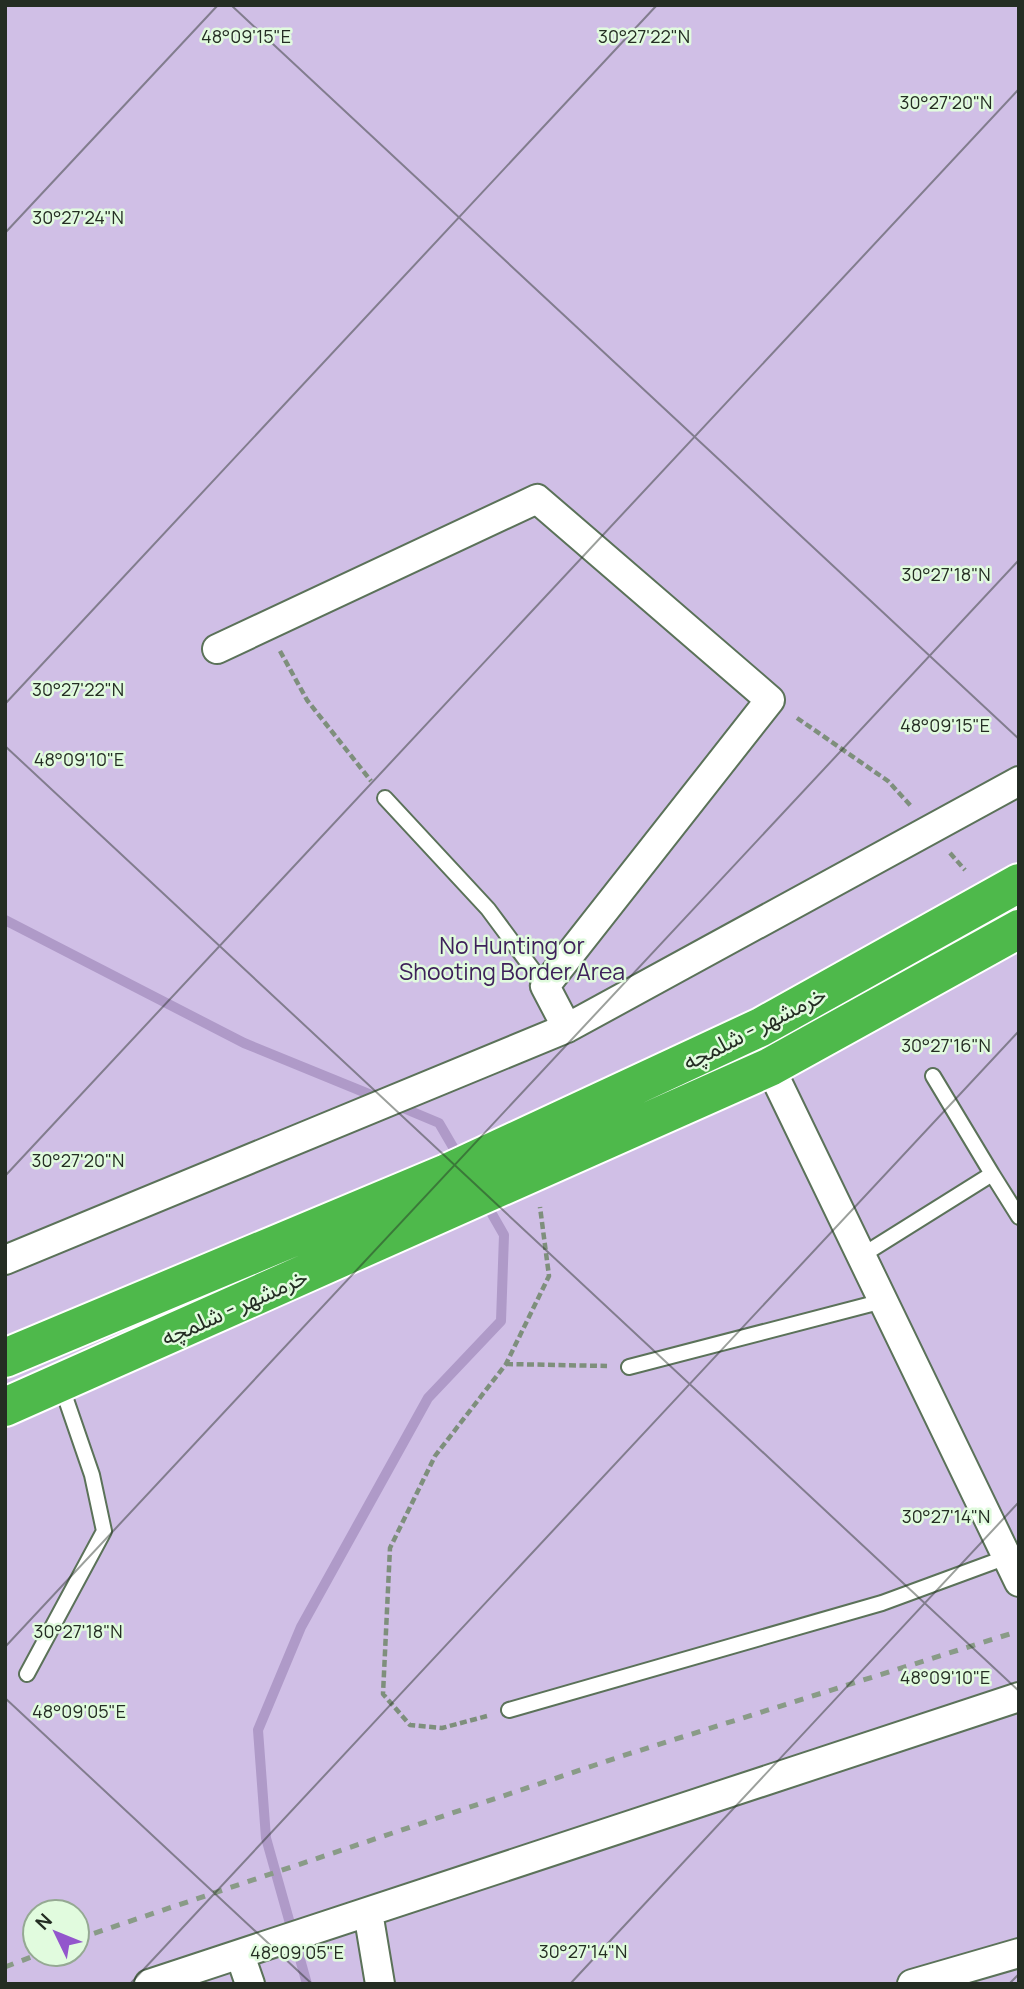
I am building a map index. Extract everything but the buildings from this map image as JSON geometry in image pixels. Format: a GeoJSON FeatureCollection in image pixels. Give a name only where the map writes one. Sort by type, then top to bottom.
{"type":"FeatureCollection","features":[{"type":"Feature","properties":{"kind":"highway","name":"خرمشهر - شلمچه"},"geometry":{"type":"LineString","coordinates":[[490,1172],[761,1027],[1004,891]]}},
{"type":"Feature","properties":{"kind":"highway","name":"خرمشهر - شلمچه"},"geometry":{"type":"LineString","coordinates":[[490,1172],[534,1172],[770,1067],[1019,929]]}},
{"type":"Feature","properties":{"kind":"highway"},"geometry":{"type":"LineString","coordinates":[[454,1189],[490,1172]]}},
{"type":"Feature","properties":{"kind":"highway","name":"خرمشهر - شلمچه"},"geometry":{"type":"LineString","coordinates":[[5,1358],[454,1189]]}},
{"type":"Feature","properties":{"kind":"highway","name":"خرمشهر - شلمچه"},"geometry":{"type":"LineString","coordinates":[[5,1407],[60,1383],[454,1189]]}},
{"type":"Feature","properties":{"kind":"street"},"geometry":{"type":"LineString","coordinates":[[217,649],[537,499],[770,700],[545,986],[567,1028]]}},
{"type":"Feature","properties":{"kind":"street"},"geometry":{"type":"LineString","coordinates":[[5,1260],[567,1028],[1019,781]]}},
{"type":"Feature","properties":{"kind":"street"},"geometry":{"type":"LineString","coordinates":[[770,1067],[1013,1570]]}},
{"type":"Feature","properties":{"kind":"street"},"geometry":{"type":"LineString","coordinates":[[149,1984],[1019,1697]]}},
{"type":"Feature","properties":{"kind":"street"},"geometry":{"type":"LineString","coordinates":[[368,1912],[380,1984]]}},
{"type":"Feature","properties":{"kind":"street"},"geometry":{"type":"LineString","coordinates":[[250,1984],[253,1950]]}},
{"type":"Feature","properties":{"kind":"street"},"geometry":{"type":"LineString","coordinates":[[912,1984],[1019,1953]]}},
{"type":"Feature","properties":{"kind":"lane"},"geometry":{"type":"LineString","coordinates":[[385,799],[488,909],[545,986]]}},
{"type":"Feature","properties":{"kind":"lane"},"geometry":{"type":"LineString","coordinates":[[933,1076],[1019,1217]]}},
{"type":"Feature","properties":{"kind":"lane"},"geometry":{"type":"LineString","coordinates":[[861,1256],[992,1174]]}},
{"type":"Feature","properties":{"kind":"lane"},"geometry":{"type":"LineString","coordinates":[[629,1367],[883,1301]]}},
{"type":"Feature","properties":{"kind":"lane"},"geometry":{"type":"LineString","coordinates":[[27,1674],[104,1531],[92,1475],[60,1383]]}},
{"type":"Feature","properties":{"kind":"lane"},"geometry":{"type":"LineString","coordinates":[[509,1710],[882,1603],[1013,1570]]}},
{"type":"Feature","properties":{"kind":"path"},"geometry":{"type":"LineString","coordinates":[[266,626],[307,700],[385,799]]}},
{"type":"Feature","properties":{"kind":"path"},"geometry":{"type":"LineString","coordinates":[[770,700],[888,780],[914,810]]}},
{"type":"Feature","properties":{"kind":"path"},"geometry":{"type":"LineString","coordinates":[[947,849],[1004,891]]}},
{"type":"Feature","properties":{"kind":"path"},"geometry":{"type":"LineString","coordinates":[[509,1710],[442,1728],[410,1726],[383,1695],[390,1548],[435,1457],[506,1364],[550,1276],[534,1172]]}},
{"type":"Feature","properties":{"kind":"path"},"geometry":{"type":"LineString","coordinates":[[506,1364],[629,1367]]}},
{"type":"Feature","properties":{"kind":"green space","name":"No Hunting or Shooting Border Area"},"geometry":{"type":"Polygon","coordinates":[[[5,5],[1019,5],[1019,1984],[5,1984],[5,5]]]}},
{"type":"Feature","properties":{"kind":"waterway"},"geometry":{"type":"LineString","coordinates":[[5,920],[244,1043],[381,1099]]}},
{"type":"Feature","properties":{"kind":"waterway"},"geometry":{"type":"LineString","coordinates":[[396,1105],[439,1123],[460,1159]]}},
{"type":"Feature","properties":{"kind":"waterway"},"geometry":{"type":"LineString","coordinates":[[307,1984],[266,1838],[258,1730],[301,1627],[428,1398],[501,1321],[504,1235],[484,1200]]}},
{"type":"Feature","properties":{"kind":"railway"},"geometry":{"type":"LineString","coordinates":[[91,1934],[622,1756],[1019,1631]]}},
{"type":"Feature","properties":{"kind":"railway"},"geometry":{"type":"LineString","coordinates":[[5,1967],[21,1961]]}}]}
